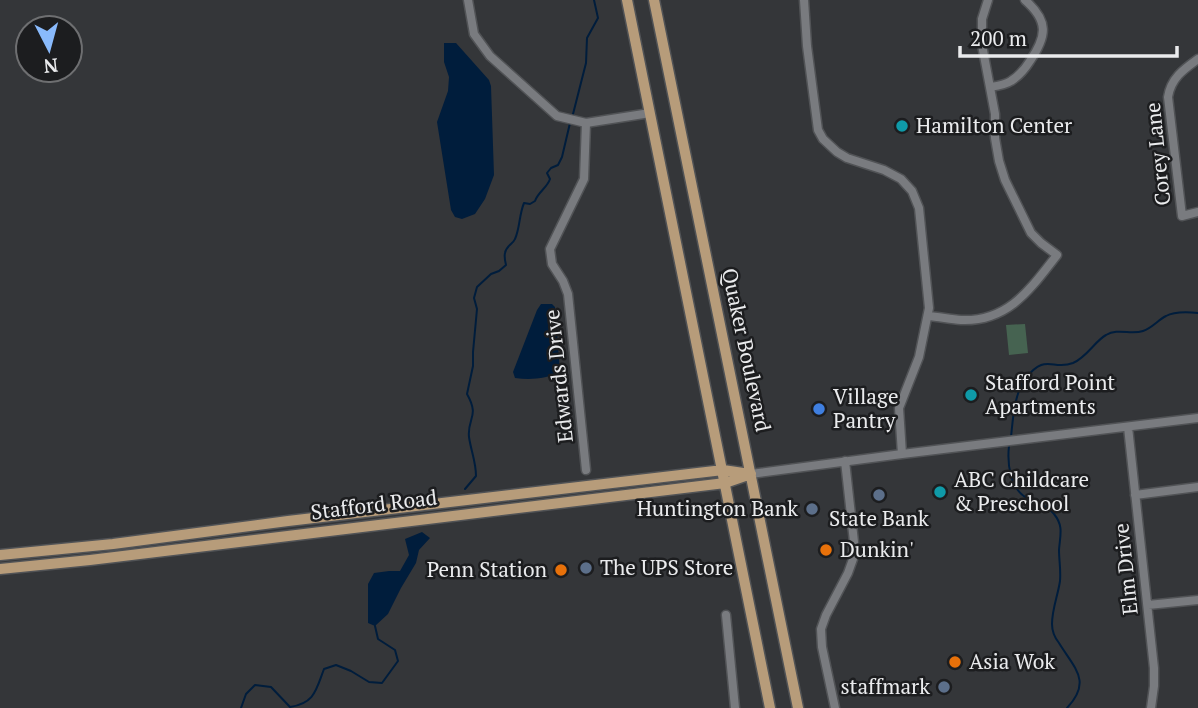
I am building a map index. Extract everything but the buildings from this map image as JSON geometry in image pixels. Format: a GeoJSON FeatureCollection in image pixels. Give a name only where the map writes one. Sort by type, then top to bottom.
{"type":"FeatureCollection","features":[{"type":"Feature","properties":{"kind":"main road"},"geometry":{"type":"LineString","coordinates":[[627,0],[770,708]]}},
{"type":"Feature","properties":{"kind":"main road","name":"Quaker Boulevard"},"geometry":{"type":"LineString","coordinates":[[654,0],[798,708]]}},
{"type":"Feature","properties":{"kind":"main road","name":"Stafford Road"},"geometry":{"type":"LineString","coordinates":[[0,555],[114,544],[723,470],[751,474]]}},
{"type":"Feature","properties":{"kind":"main road","name":"Stafford Road"},"geometry":{"type":"LineString","coordinates":[[0,569],[725,483],[751,474]]}},
{"type":"Feature","properties":{"kind":"street"},"geometry":{"type":"LineString","coordinates":[[468,0],[474,34],[490,56],[558,116],[584,122],[650,113]]}},
{"type":"Feature","properties":{"kind":"street"},"geometry":{"type":"LineString","coordinates":[[804,0],[818,130],[823,139],[847,158],[895,175],[912,191],[919,208],[929,298],[928,316],[919,357],[898,408],[902,454]]}},
{"type":"Feature","properties":{"kind":"street"},"geometry":{"type":"LineString","coordinates":[[928,316],[962,320],[992,316],[1021,298],[1057,255],[1031,233],[1005,180],[999,161],[995,114],[982,45],[982,19],[988,0]]}},
{"type":"Feature","properties":{"kind":"street"},"geometry":{"type":"LineString","coordinates":[[990,87],[1009,83],[1023,72],[1043,37],[1044,27],[1040,13],[1026,0]]}},
{"type":"Feature","properties":{"kind":"street","name":"Corey Lane"},"geometry":{"type":"LineString","coordinates":[[1198,59],[1178,75],[1168,97],[1182,216],[1198,212]]}},
{"type":"Feature","properties":{"kind":"street","name":"Edwards Drive"},"geometry":{"type":"LineString","coordinates":[[584,122],[584,178],[550,249],[552,264],[568,294],[586,470]]}},
{"type":"Feature","properties":{"kind":"street","name":"Stafford Road"},"geometry":{"type":"LineString","coordinates":[[751,474],[1198,418]]}},
{"type":"Feature","properties":{"kind":"street","name":"Elm Drive"},"geometry":{"type":"LineString","coordinates":[[1128,427],[1154,668],[1151,708]]}},
{"type":"Feature","properties":{"kind":"street"},"geometry":{"type":"LineString","coordinates":[[835,708],[822,647],[821,629],[853,559],[854,542],[845,461]]}},
{"type":"Feature","properties":{"kind":"street"},"geometry":{"type":"LineString","coordinates":[[1135,495],[1198,487]]}},
{"type":"Feature","properties":{"kind":"street"},"geometry":{"type":"LineString","coordinates":[[1148,606],[1198,600]]}},
{"type":"Feature","properties":{"kind":"street"},"geometry":{"type":"LineString","coordinates":[[726,615],[735,708]]}},
{"type":"Feature","properties":{"kind":"green space"},"geometry":{"type":"Polygon","coordinates":[[[1025,324],[1028,353],[1009,355],[1006,325],[1025,324]]]}},
{"type":"Feature","properties":{"kind":"water"},"geometry":{"type":"Polygon","coordinates":[[[444,43],[456,43],[489,80],[491,86],[494,175],[485,199],[475,214],[462,219],[455,217],[451,210],[437,122],[448,91],[449,77],[444,62],[444,43]]]}},
{"type":"Feature","properties":{"kind":"water"},"geometry":{"type":"Polygon","coordinates":[[[541,304],[552,304],[555,307],[560,372],[538,378],[515,378],[513,372],[541,304]]]}},
{"type":"Feature","properties":{"kind":"water"},"geometry":{"type":"Polygon","coordinates":[[[422,532],[430,538],[419,550],[416,563],[388,614],[375,626],[368,623],[368,584],[374,573],[400,571],[409,555],[405,539],[422,532]]]}},
{"type":"Feature","properties":{"kind":"waterway"},"geometry":{"type":"LineString","coordinates":[[572,118],[586,63],[587,38],[598,18],[594,0]]}},
{"type":"Feature","properties":{"kind":"waterway"},"geometry":{"type":"LineString","coordinates":[[465,489],[476,476],[469,437],[473,408],[467,394],[473,366],[477,309],[474,298],[477,287],[506,265],[506,251],[515,239],[524,203],[535,201],[549,182],[547,173],[558,165],[562,157],[570,123]]}},
{"type":"Feature","properties":{"kind":"waterway"},"geometry":{"type":"LineString","coordinates":[[1011,437],[1018,392],[1025,379],[1038,366],[1073,363],[1111,333],[1143,331],[1170,314],[1198,313]]}},
{"type":"Feature","properties":{"kind":"waterway"},"geometry":{"type":"LineString","coordinates":[[1009,446],[1009,468],[1013,482],[1021,494],[1051,511],[1060,527],[1060,581],[1052,626],[1056,639],[1075,668],[1080,682],[1079,690],[1067,708]]}},
{"type":"Feature","properties":{"kind":"waterway"},"geometry":{"type":"LineString","coordinates":[[241,708],[246,694],[255,685],[271,687],[290,707],[305,702],[313,694],[324,669],[336,665],[369,682],[382,683],[398,661],[395,650],[378,639],[375,626]]}},
{"type":"Feature","properties":{"kind":"place","name":"Hamilton Center"},"geometry":{"type":"Point","coordinates":[902,126]}},
{"type":"Feature","properties":{"kind":"place","name":"Stafford Point Apartments"},"geometry":{"type":"Point","coordinates":[971,395]}},
{"type":"Feature","properties":{"kind":"place","name":"Village Pantry"},"geometry":{"type":"Point","coordinates":[819,409]}},
{"type":"Feature","properties":{"kind":"place","name":"ABC Childcare & Preschool"},"geometry":{"type":"Point","coordinates":[940,492]}},
{"type":"Feature","properties":{"kind":"place","name":"State Bank"},"geometry":{"type":"Point","coordinates":[879,495]}},
{"type":"Feature","properties":{"kind":"place","name":"Huntington Bank"},"geometry":{"type":"Point","coordinates":[812,509]}},
{"type":"Feature","properties":{"kind":"place","name":"Dunkin'"},"geometry":{"type":"Point","coordinates":[826,550]}},
{"type":"Feature","properties":{"kind":"place","name":"The UPS Store"},"geometry":{"type":"Point","coordinates":[586,568]}},
{"type":"Feature","properties":{"kind":"place","name":"Penn Station"},"geometry":{"type":"Point","coordinates":[561,570]}},
{"type":"Feature","properties":{"kind":"place","name":"Asia Wok"},"geometry":{"type":"Point","coordinates":[955,662]}},
{"type":"Feature","properties":{"kind":"place","name":"staffmark"},"geometry":{"type":"Point","coordinates":[944,687]}}]}
